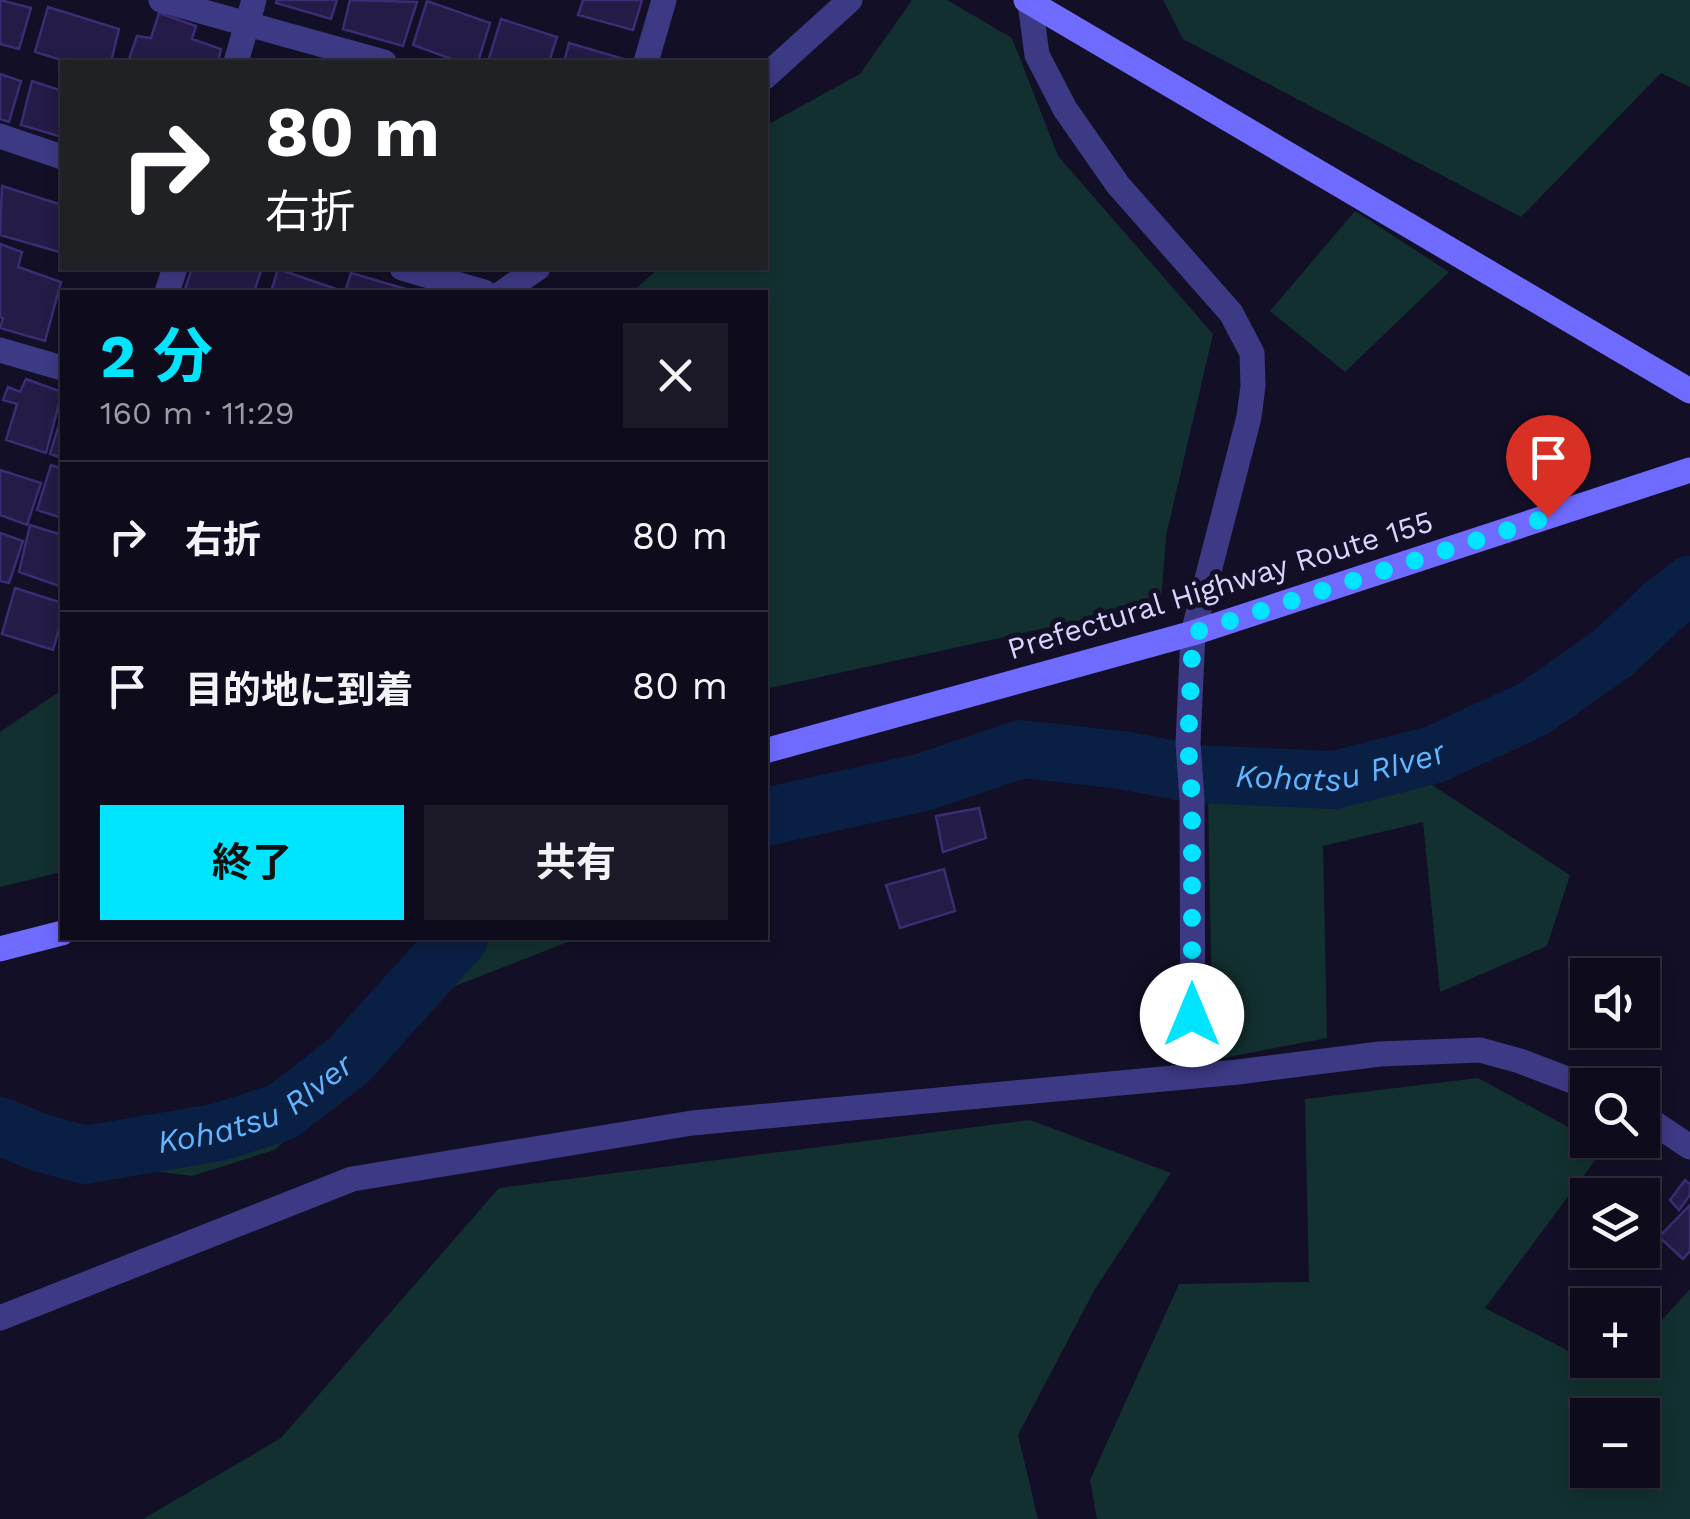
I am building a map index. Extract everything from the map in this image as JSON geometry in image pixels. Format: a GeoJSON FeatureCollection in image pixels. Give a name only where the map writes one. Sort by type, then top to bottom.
{"type":"FeatureCollection","features":[{"type":"Feature","properties":{"kind":"main road"},"geometry":{"type":"LineString","coordinates":[[1028,1],[1690,391]]}},
{"type":"Feature","properties":{"kind":"main road","name":"Prefectural Highway Route 155"},"geometry":{"type":"LineString","coordinates":[[768,750],[1193,633],[1690,470]]}},
{"type":"Feature","properties":{"kind":"main road"},"geometry":{"type":"LineString","coordinates":[[0,949],[60,934]]}},
{"type":"Feature","properties":{"kind":"street"},"geometry":{"type":"LineString","coordinates":[[161,0],[251,12],[379,60]]}},
{"type":"Feature","properties":{"kind":"street"},"geometry":{"type":"LineString","coordinates":[[647,60],[664,0]]}},
{"type":"Feature","properties":{"kind":"street"},"geometry":{"type":"LineString","coordinates":[[768,74],[850,0]]}},
{"type":"Feature","properties":{"kind":"street"},"geometry":{"type":"LineString","coordinates":[[1028,1],[1037,55],[1065,109],[1118,185],[1231,313],[1252,352],[1249,417],[1193,633],[1188,744],[1192,799],[1193,1076]]}},
{"type":"Feature","properties":{"kind":"street"},"geometry":{"type":"LineString","coordinates":[[237,60],[251,12]]}},
{"type":"Feature","properties":{"kind":"street"},"geometry":{"type":"LineString","coordinates":[[0,136],[60,156]]}},
{"type":"Feature","properties":{"kind":"street"},"geometry":{"type":"LineString","coordinates":[[409,270],[477,290]]}},
{"type":"Feature","properties":{"kind":"street"},"geometry":{"type":"LineString","coordinates":[[506,290],[535,270]]}},
{"type":"Feature","properties":{"kind":"street"},"geometry":{"type":"LineString","coordinates":[[0,350],[60,367]]}},
{"type":"Feature","properties":{"kind":"street"},"geometry":{"type":"LineString","coordinates":[[0,1318],[352,1178],[692,1123],[1193,1076],[1380,1054],[1480,1050],[1570,1081]]}},
{"type":"Feature","properties":{"kind":"street"},"geometry":{"type":"LineString","coordinates":[[1660,1127],[1690,1147]]}},
{"type":"Feature","properties":{"kind":"green space"},"geometry":{"type":"Polygon","coordinates":[[[912,0],[947,0],[1012,38],[1058,156],[1213,334],[1166,536],[1161,603],[768,688],[768,290],[634,290],[657,270],[768,270],[768,124],[860,74],[912,0]]]}},
{"type":"Feature","properties":{"kind":"green space"},"geometry":{"type":"Polygon","coordinates":[[[1163,0],[1690,0],[1690,87],[1661,73],[1521,217],[1183,39],[1163,0]]]}},
{"type":"Feature","properties":{"kind":"green space"},"geometry":{"type":"Polygon","coordinates":[[[1355,211],[1449,272],[1345,372],[1270,311],[1355,211]]]}},
{"type":"Feature","properties":{"kind":"green space"},"geometry":{"type":"Polygon","coordinates":[[[60,691],[60,872],[0,887],[0,732],[60,691]]]}},
{"type":"Feature","properties":{"kind":"green space"},"geometry":{"type":"Polygon","coordinates":[[[1415,774],[1570,875],[1547,946],[1440,992],[1423,822],[1323,846],[1327,1038],[1213,1060],[1208,794],[1331,795],[1415,774]]]}},
{"type":"Feature","properties":{"kind":"green space"},"geometry":{"type":"Polygon","coordinates":[[[430,940],[573,940],[440,992],[353,1087],[274,1150],[192,1176],[104,1164],[109,1122],[221,1113],[287,1090],[430,940]]]}},
{"type":"Feature","properties":{"kind":"green space"},"geometry":{"type":"Polygon","coordinates":[[[1478,1078],[1570,1128],[1570,1158],[1597,1158],[1582,1178],[1570,1178],[1570,1194],[1485,1308],[1570,1352],[1570,1378],[1660,1378],[1660,1322],[1690,1289],[1690,1519],[1097,1519],[1090,1480],[1179,1284],[1309,1282],[1305,1099],[1478,1078]]]}},
{"type":"Feature","properties":{"kind":"green space"},"geometry":{"type":"Polygon","coordinates":[[[1030,1120],[1171,1173],[1095,1289],[1018,1435],[1038,1519],[143,1519],[281,1438],[499,1188],[1030,1120]]]}},
{"type":"Feature","properties":{"kind":"building"},"geometry":{"type":"Polygon","coordinates":[[[0,0],[31,8],[19,49],[0,44],[0,0]]]}},
{"type":"Feature","properties":{"kind":"building"},"geometry":{"type":"Polygon","coordinates":[[[337,0],[331,19],[276,3],[337,0]]]}},
{"type":"Feature","properties":{"kind":"building"},"geometry":{"type":"Polygon","coordinates":[[[350,0],[417,2],[403,46],[343,29],[350,0]]]}},
{"type":"Feature","properties":{"kind":"building"},"geometry":{"type":"Polygon","coordinates":[[[583,0],[642,0],[633,30],[578,15],[583,0]]]}},
{"type":"Feature","properties":{"kind":"building"},"geometry":{"type":"Polygon","coordinates":[[[427,1],[490,23],[479,60],[454,60],[413,45],[427,1]]]}},
{"type":"Feature","properties":{"kind":"building"},"geometry":{"type":"Polygon","coordinates":[[[48,7],[119,29],[111,60],[61,60],[35,52],[48,7]]]}},
{"type":"Feature","properties":{"kind":"building"},"geometry":{"type":"Polygon","coordinates":[[[159,13],[196,26],[192,39],[221,49],[218,60],[129,60],[137,36],[151,38],[159,13]]]}},
{"type":"Feature","properties":{"kind":"building"},"geometry":{"type":"Polygon","coordinates":[[[501,19],[557,37],[550,60],[489,60],[501,19]]]}},
{"type":"Feature","properties":{"kind":"building"},"geometry":{"type":"Polygon","coordinates":[[[569,43],[624,59],[624,60],[565,60],[569,43]]]}},
{"type":"Feature","properties":{"kind":"building"},"geometry":{"type":"Polygon","coordinates":[[[0,74],[21,81],[9,122],[0,119],[0,74]]]}},
{"type":"Feature","properties":{"kind":"building"},"geometry":{"type":"Polygon","coordinates":[[[32,81],[60,90],[60,136],[21,125],[32,81]]]}},
{"type":"Feature","properties":{"kind":"building"},"geometry":{"type":"Polygon","coordinates":[[[2,186],[60,204],[59,252],[0,235],[2,186]]]}},
{"type":"Feature","properties":{"kind":"building"},"geometry":{"type":"Polygon","coordinates":[[[0,244],[22,252],[18,267],[61,282],[45,341],[0,328],[0,244]]]}},
{"type":"Feature","properties":{"kind":"building"},"geometry":{"type":"Polygon","coordinates":[[[191,270],[261,270],[255,290],[185,290],[191,270]]]}},
{"type":"Feature","properties":{"kind":"building"},"geometry":{"type":"Polygon","coordinates":[[[281,270],[339,290],[272,290],[281,270]]]}},
{"type":"Feature","properties":{"kind":"building"},"geometry":{"type":"Polygon","coordinates":[[[351,273],[409,290],[346,290],[351,273]]]}},
{"type":"Feature","properties":{"kind":"building"},"geometry":{"type":"Polygon","coordinates":[[[26,379],[60,391],[46,453],[6,440],[17,404],[3,400],[8,387],[20,392],[26,379]]]}},
{"type":"Feature","properties":{"kind":"building"},"geometry":{"type":"Polygon","coordinates":[[[60,421],[60,457],[50,454],[60,421]]]}},
{"type":"Feature","properties":{"kind":"building"},"geometry":{"type":"Polygon","coordinates":[[[51,465],[60,468],[60,517],[37,510],[51,465]]]}},
{"type":"Feature","properties":{"kind":"building"},"geometry":{"type":"Polygon","coordinates":[[[0,470],[41,483],[27,525],[0,515],[0,470]]]}},
{"type":"Feature","properties":{"kind":"building"},"geometry":{"type":"Polygon","coordinates":[[[30,525],[60,534],[60,586],[19,572],[30,525]]]}},
{"type":"Feature","properties":{"kind":"building"},"geometry":{"type":"Polygon","coordinates":[[[0,533],[23,541],[9,583],[0,581],[0,533]]]}},
{"type":"Feature","properties":{"kind":"building"},"geometry":{"type":"Polygon","coordinates":[[[15,588],[60,602],[60,625],[53,650],[2,634],[15,588]]]}},
{"type":"Feature","properties":{"kind":"building"},"geometry":{"type":"Polygon","coordinates":[[[979,808],[986,838],[943,852],[936,816],[979,808]]]}},
{"type":"Feature","properties":{"kind":"building"},"geometry":{"type":"Polygon","coordinates":[[[944,869],[955,911],[900,928],[886,885],[944,869]]]}},
{"type":"Feature","properties":{"kind":"building"},"geometry":{"type":"Polygon","coordinates":[[[1685,1180],[1690,1184],[1690,1195],[1679,1210],[1670,1200],[1685,1180]]]}},
{"type":"Feature","properties":{"kind":"building"},"geometry":{"type":"Polygon","coordinates":[[[1690,1205],[1690,1251],[1683,1259],[1660,1236],[1690,1205]]]}},
{"type":"Feature","properties":{"kind":"waterway","name":"Kohatsu RIver"},"geometry":{"type":"LineString","coordinates":[[768,816],[924,782],[1021,749],[1122,760],[1194,774],[1334,780],[1433,755],[1533,709],[1613,653],[1690,585]]}},
{"type":"Feature","properties":{"kind":"waterway","name":"Kohatsu RIver"},"geometry":{"type":"LineString","coordinates":[[0,1126],[85,1155],[219,1132],[282,1112],[348,1061],[457,940]]}},
{"type":"Feature","properties":{"kind":"route"},"geometry":{"type":"LineString","coordinates":[[1192,1015],[1192,799],[1188,744],[1193,633],[1548,517]]}}]}
